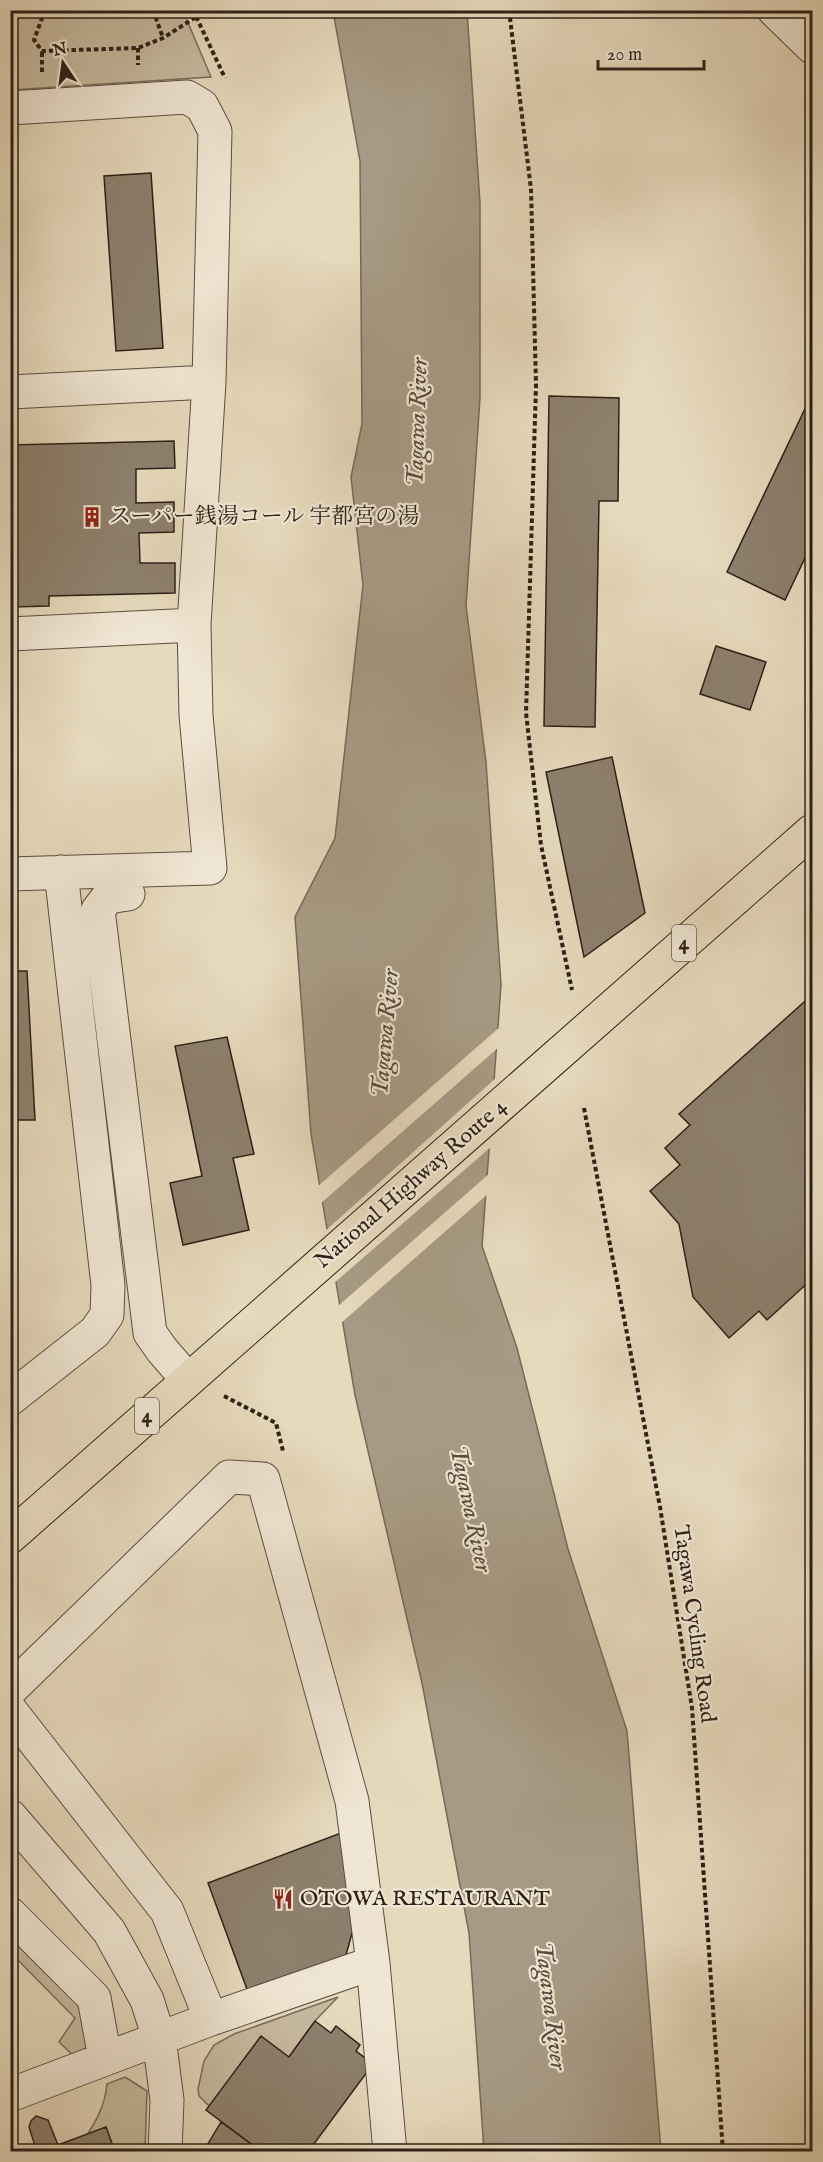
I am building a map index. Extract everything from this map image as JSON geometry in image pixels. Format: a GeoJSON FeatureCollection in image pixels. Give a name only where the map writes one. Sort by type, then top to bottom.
{"type":"FeatureCollection","features":[{"type":"Feature","properties":{"kind":"highway","name":"National Highway Route 4"},"geometry":{"type":"LineString","coordinates":[[10,1538],[284,1294],[813,831]]}},
{"type":"Feature","properties":{"kind":"street"},"geometry":{"type":"LineString","coordinates":[[774,10],[813,47]]}},
{"type":"Feature","properties":{"kind":"street"},"geometry":{"type":"LineString","coordinates":[[10,108],[187,97],[202,106],[215,131],[208,382],[194,625],[196,715],[210,868],[10,874]]}},
{"type":"Feature","properties":{"kind":"street"},"geometry":{"type":"LineString","coordinates":[[10,392],[208,382]]}},
{"type":"Feature","properties":{"kind":"street"},"geometry":{"type":"LineString","coordinates":[[10,634],[194,625]]}},
{"type":"Feature","properties":{"kind":"street"},"geometry":{"type":"LineString","coordinates":[[10,1399],[95,1332],[107,1316],[108,1285],[61,872]]}},
{"type":"Feature","properties":{"kind":"street"},"geometry":{"type":"LineString","coordinates":[[128,894],[108,897],[98,910],[135,1214],[150,1333],[188,1380]]}},
{"type":"Feature","properties":{"kind":"street"},"geometry":{"type":"LineString","coordinates":[[100,1217],[135,1214]]}},
{"type":"Feature","properties":{"kind":"street"},"geometry":{"type":"LineString","coordinates":[[10,1690],[229,1477],[263,1479],[352,1801],[373,1963],[390,2151]]}},
{"type":"Feature","properties":{"kind":"street"},"geometry":{"type":"LineString","coordinates":[[10,1710],[167,1911],[211,2019]]}},
{"type":"Feature","properties":{"kind":"street"},"geometry":{"type":"LineString","coordinates":[[10,1816],[110,1930],[147,2000],[159,2038],[167,2100],[165,2151]]}},
{"type":"Feature","properties":{"kind":"street"},"geometry":{"type":"LineString","coordinates":[[10,1914],[94,1998],[105,2058]]}},
{"type":"Feature","properties":{"kind":"street"},"geometry":{"type":"LineString","coordinates":[[10,2095],[211,2019],[373,1963]]}},
{"type":"Feature","properties":{"kind":"path"},"geometry":{"type":"LineString","coordinates":[[45,10],[34,40],[42,51],[138,48],[163,38],[196,17]]}},
{"type":"Feature","properties":{"kind":"path"},"geometry":{"type":"LineString","coordinates":[[153,10],[163,38]]}},
{"type":"Feature","properties":{"kind":"path"},"geometry":{"type":"LineString","coordinates":[[509,10],[531,189],[536,386],[526,713],[541,845],[572,990]]}},
{"type":"Feature","properties":{"kind":"path","name":"Tagawa Cycling Road"},"geometry":{"type":"LineString","coordinates":[[584,1108],[660,1507],[692,1708],[723,2151]]}},
{"type":"Feature","properties":{"kind":"path"},"geometry":{"type":"LineString","coordinates":[[224,1396],[276,1423]]}},
{"type":"Feature","properties":{"kind":"shaded area"},"geometry":{"type":"Polygon","coordinates":[[[15,10],[183,11],[211,77],[11,90],[11,21],[15,10]]]}},
{"type":"Feature","properties":{"kind":"shaded area"},"geometry":{"type":"Polygon","coordinates":[[[10,1923],[69,1984],[94,2032],[85,2057],[79,2061],[59,2042],[75,2018],[11,1953],[10,1923]]]}},
{"type":"Feature","properties":{"kind":"shaded area"},"geometry":{"type":"Polygon","coordinates":[[[338,1997],[315,2021],[289,2057],[209,2106],[199,2096],[198,2089],[204,2061],[214,2045],[234,2034],[338,1997]]]}},
{"type":"Feature","properties":{"kind":"shaded area"},"geometry":{"type":"Polygon","coordinates":[[[125,2077],[147,2091],[145,2151],[115,2151],[106,2127],[87,2135],[100,2111],[107,2084],[125,2077]]]}},
{"type":"Feature","properties":{"kind":"shaded area"},"geometry":{"type":"Polygon","coordinates":[[[340,2144],[357,2147],[363,2151],[320,2151],[340,2144]]]}},
{"type":"Feature","properties":{"kind":"water","name":"Tagawa River"},"geometry":{"type":"Polygon","coordinates":[[[333,11],[467,11],[480,203],[480,398],[466,606],[486,762],[501,985],[482,1246],[517,1348],[568,1549],[627,1731],[661,2151],[484,2151],[469,1933],[422,1683],[355,1395],[311,1134],[295,917],[335,838],[363,585],[351,477],[362,424],[360,161],[333,11]]]}},
{"type":"Feature","properties":{"kind":"pier"},"geometry":{"type":"Polygon","coordinates":[[[501,1026],[499,1047],[320,1204],[317,1187],[501,1026]]]}},
{"type":"Feature","properties":{"kind":"pier"},"geometry":{"type":"Polygon","coordinates":[[[497,1077],[492,1146],[333,1284],[324,1232],[497,1077]]]}},
{"type":"Feature","properties":{"kind":"pier"},"geometry":{"type":"Polygon","coordinates":[[[490,1173],[489,1193],[340,1324],[337,1307],[490,1173]]]}},
{"type":"Feature","properties":{"kind":"building"},"geometry":{"type":"Polygon","coordinates":[[[151,173],[163,348],[116,351],[104,176],[151,173]]]}},
{"type":"Feature","properties":{"kind":"building"},"geometry":{"type":"Polygon","coordinates":[[[812,394],[812,543],[785,600],[727,572],[812,394]]]}},
{"type":"Feature","properties":{"kind":"building"},"geometry":{"type":"Polygon","coordinates":[[[549,396],[619,398],[618,501],[599,501],[595,727],[544,726],[549,396]]]}},
{"type":"Feature","properties":{"kind":"building","name":"スーパー銭湯コール 宇都宮の湯"},"geometry":{"type":"Polygon","coordinates":[[[174,441],[175,468],[136,469],[136,503],[174,502],[174,532],[139,533],[140,563],[175,563],[175,593],[49,596],[49,606],[10,607],[10,445],[174,441]]]}},
{"type":"Feature","properties":{"kind":"building"},"geometry":{"type":"Polygon","coordinates":[[[716,646],[766,662],[750,710],[700,694],[716,646]]]}},
{"type":"Feature","properties":{"kind":"building"},"geometry":{"type":"Polygon","coordinates":[[[612,757],[645,913],[584,957],[546,772],[612,757]]]}},
{"type":"Feature","properties":{"kind":"building"},"geometry":{"type":"Polygon","coordinates":[[[10,971],[27,971],[35,1120],[10,1120],[10,971]]]}},
{"type":"Feature","properties":{"kind":"building"},"geometry":{"type":"Polygon","coordinates":[[[812,995],[812,1279],[767,1320],[759,1311],[729,1338],[693,1297],[679,1224],[650,1191],[680,1165],[665,1148],[690,1125],[679,1114],[812,995]]]}},
{"type":"Feature","properties":{"kind":"building"},"geometry":{"type":"Polygon","coordinates":[[[227,1037],[254,1154],[233,1158],[249,1230],[183,1245],[170,1183],[202,1176],[175,1046],[227,1037]]]}},
{"type":"Feature","properties":{"kind":"building","name":"OTOWA RESTAURANT"},"geometry":{"type":"Polygon","coordinates":[[[341,1833],[354,1926],[346,1955],[248,1992],[208,1883],[341,1833]]]}},
{"type":"Feature","properties":{"kind":"building"},"geometry":{"type":"Polygon","coordinates":[[[315,2021],[331,2033],[336,2026],[360,2045],[356,2051],[373,2064],[308,2152],[262,2152],[206,2110],[261,2036],[289,2057],[315,2021]]]}},
{"type":"Feature","properties":{"kind":"building"},"geometry":{"type":"Polygon","coordinates":[[[36,2116],[48,2120],[58,2145],[106,2127],[115,2152],[37,2152],[29,2127],[36,2116]]]}},
{"type":"Feature","properties":{"kind":"building"},"geometry":{"type":"Polygon","coordinates":[[[221,2122],[262,2152],[203,2152],[221,2122]]]}},
{"type":"Feature","properties":{"kind":"place","name":"スーパー銭湯コール 宇都宮の湯"},"geometry":{"type":"Point","coordinates":[92,517]}},
{"type":"Feature","properties":{"kind":"place","name":"OTOWA RESTAURANT"},"geometry":{"type":"Point","coordinates":[283,1899]}}]}
